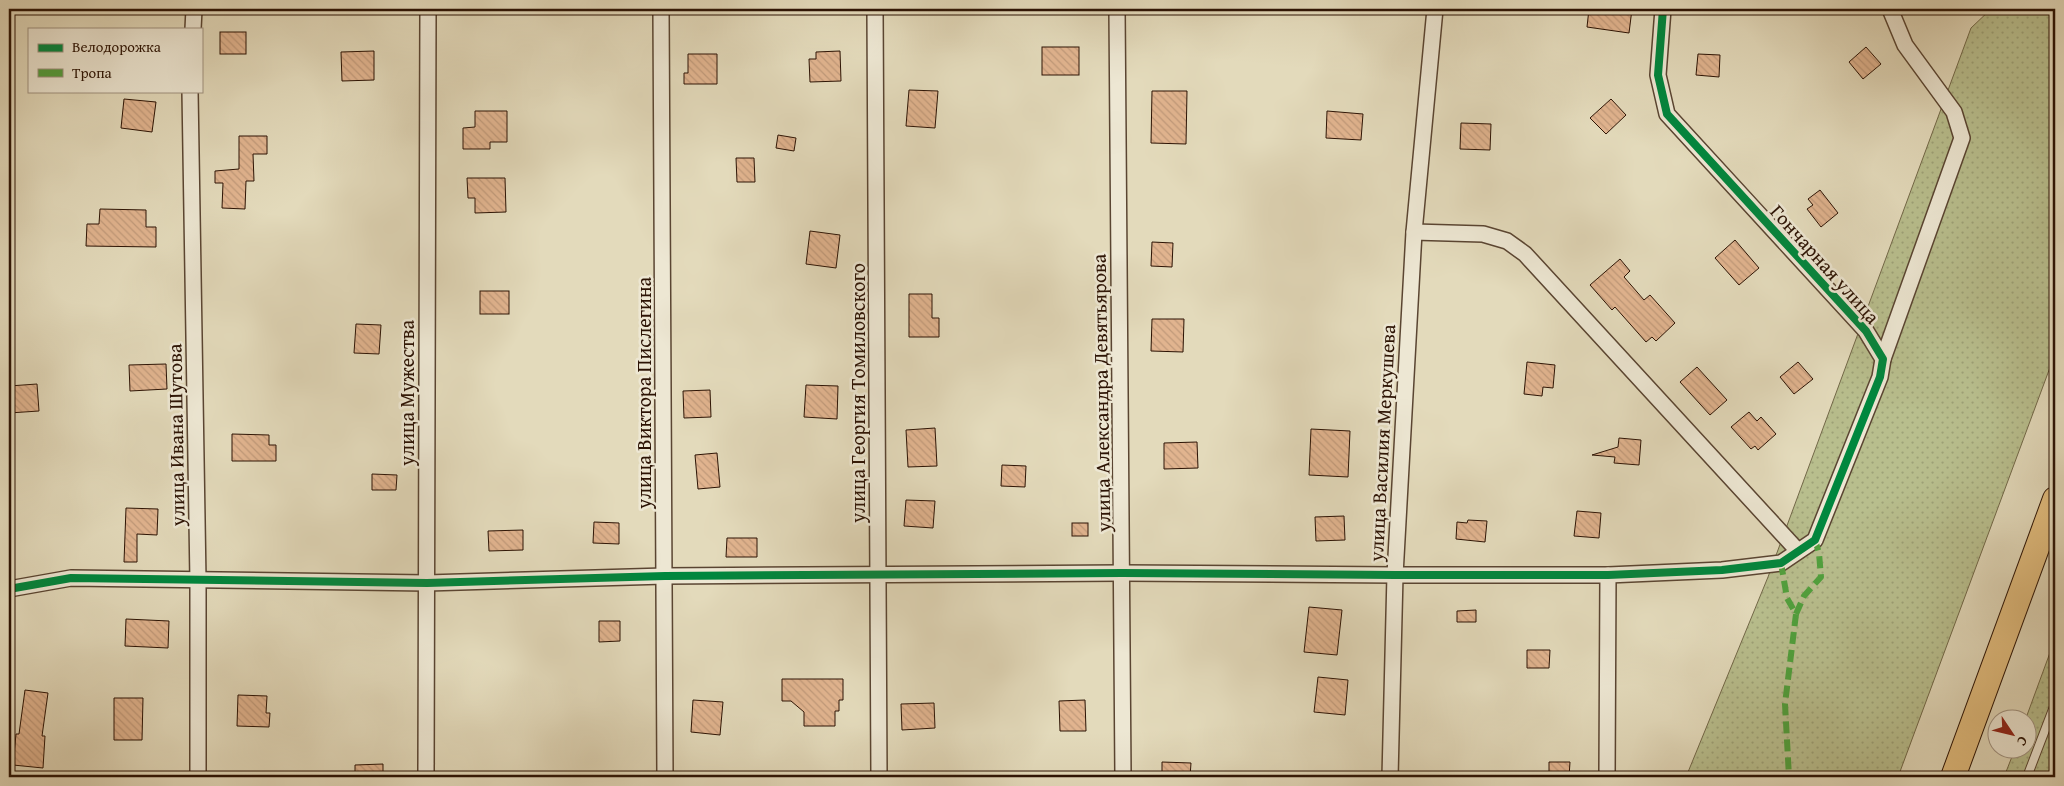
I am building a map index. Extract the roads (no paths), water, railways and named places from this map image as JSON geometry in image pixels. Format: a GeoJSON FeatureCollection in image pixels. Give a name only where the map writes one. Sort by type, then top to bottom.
{"type":"FeatureCollection","features":[{"type":"Feature","properties":{"kind":"main road"},"geometry":{"type":"LineString","coordinates":[[1953,777],[2055,499]]}},
{"type":"Feature","properties":{"kind":"street"},"geometry":{"type":"LineString","coordinates":[[193,28],[194,9]]}},
{"type":"Feature","properties":{"kind":"street","name":"улица Мужества"},"geometry":{"type":"LineString","coordinates":[[426,777],[428,9]]}},
{"type":"Feature","properties":{"kind":"street","name":"улица Виктора Пислегина"},"geometry":{"type":"LineString","coordinates":[[661,9],[665,777]]}},
{"type":"Feature","properties":{"kind":"street","name":"улица Георгия Томиловского"},"geometry":{"type":"LineString","coordinates":[[875,9],[879,777]]}},
{"type":"Feature","properties":{"kind":"street","name":"улица Александра Девятьярова"},"geometry":{"type":"LineString","coordinates":[[1117,9],[1123,777]]}},
{"type":"Feature","properties":{"kind":"street","name":"улица Василия Меркушева"},"geometry":{"type":"LineString","coordinates":[[1390,777],[1395,576],[1414,232],[1435,9]]}},
{"type":"Feature","properties":{"kind":"street","name":"Гончарная улица"},"geometry":{"type":"LineString","coordinates":[[1663,9],[1658,75],[1667,114],[1866,331],[1883,359]]}},
{"type":"Feature","properties":{"kind":"street"},"geometry":{"type":"LineString","coordinates":[[9,589],[71,578],[427,583],[665,576],[879,574],[1122,573],[1395,576],[1684,573],[1781,563],[1815,540],[1880,377],[1883,359],[1962,138],[1954,112],[1905,45],[1890,9]]}},
{"type":"Feature","properties":{"kind":"street","name":"улица Ивана Шутова"},"geometry":{"type":"LineString","coordinates":[[190,92],[198,581],[198,777]]}},
{"type":"Feature","properties":{"kind":"street"},"geometry":{"type":"LineString","coordinates":[[1414,232],[1483,234],[1507,241],[1525,254],[1798,551]]}},
{"type":"Feature","properties":{"kind":"street"},"geometry":{"type":"LineString","coordinates":[[1608,574],[1608,777]]}},
{"type":"Feature","properties":{"kind":"lane"},"geometry":{"type":"LineString","coordinates":[[2027,777],[2055,704]]}}]}
